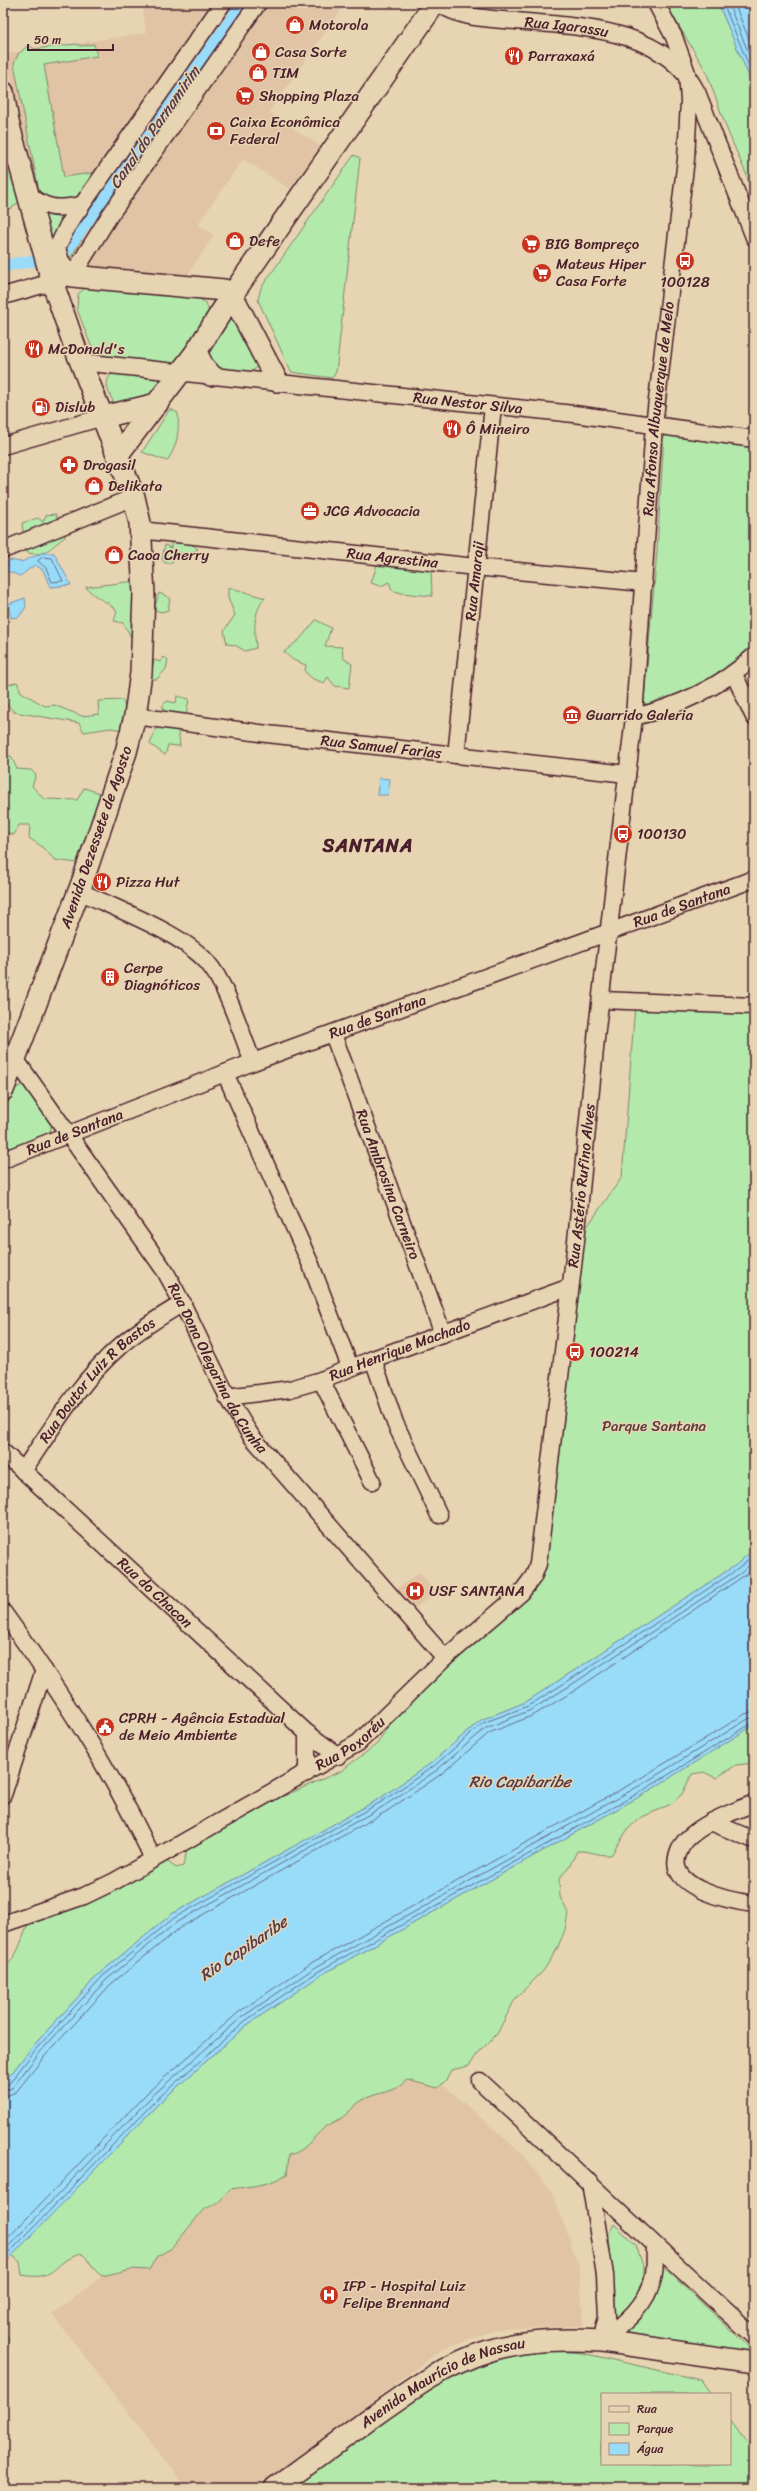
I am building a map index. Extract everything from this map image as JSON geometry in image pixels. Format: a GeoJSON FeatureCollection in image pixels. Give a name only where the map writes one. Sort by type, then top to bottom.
{"type":"FeatureCollection","features":[{"type":"Feature","properties":{"kind":"main road"},"geometry":{"type":"LineString","coordinates":[[119,453],[196,352],[232,295],[437,3]]}},
{"type":"Feature","properties":{"kind":"main road","name":"Avenida Dezessete de Agosto"},"geometry":{"type":"LineString","coordinates":[[3,92],[5,123],[52,281],[81,362],[119,453],[134,497],[140,530],[144,594],[141,673],[135,716],[114,794],[16,1060],[3,1090]]}},
{"type":"Feature","properties":{"kind":"main road"},"geometry":{"type":"LineString","coordinates":[[75,270],[203,289],[224,290],[232,295],[277,381]]}},
{"type":"Feature","properties":{"kind":"main road"},"geometry":{"type":"LineString","coordinates":[[203,289],[211,298],[217,320]]}},
{"type":"Feature","properties":{"kind":"main road"},"geometry":{"type":"LineString","coordinates":[[196,352],[203,366],[211,375]]}},
{"type":"Feature","properties":{"kind":"main road"},"geometry":{"type":"LineString","coordinates":[[103,417],[157,404]]}},
{"type":"Feature","properties":{"kind":"main road","name":"Avenida Maurício de Nassau"},"geometry":{"type":"LineString","coordinates":[[275,2488],[423,2381],[453,2364],[489,2351],[541,2341],[602,2341],[754,2363]]}},
{"type":"Feature","properties":{"kind":"street"},"geometry":{"type":"LineString","coordinates":[[75,270],[64,267],[57,248],[60,239],[81,205],[223,3]]}},
{"type":"Feature","properties":{"kind":"street"},"geometry":{"type":"LineString","coordinates":[[3,296],[52,281],[75,270],[140,171],[258,3]]}},
{"type":"Feature","properties":{"kind":"street","name":"Rua Igarassu"},"geometry":{"type":"LineString","coordinates":[[437,3],[450,11],[470,17],[576,28],[631,38],[658,51],[687,73]]}},
{"type":"Feature","properties":{"kind":"street","name":"Rua Afonso Albuquerque de Melo"},"geometry":{"type":"LineString","coordinates":[[627,774],[634,717],[654,425],[686,159],[689,101],[687,73],[674,37],[656,3]]}},
{"type":"Feature","properties":{"kind":"street"},"geometry":{"type":"LineString","coordinates":[[687,73],[697,92],[754,237]]}},
{"type":"Feature","properties":{"kind":"street"},"geometry":{"type":"LineString","coordinates":[[26,193],[50,208],[62,209],[81,205]]}},
{"type":"Feature","properties":{"kind":"street","name":"Rua Nestor Silva"},"geometry":{"type":"LineString","coordinates":[[81,362],[277,381],[654,425],[754,439]]}},
{"type":"Feature","properties":{"kind":"street","name":"Rua Amaraji"},"geometry":{"type":"LineString","coordinates":[[456,755],[493,406]]}},
{"type":"Feature","properties":{"kind":"street"},"geometry":{"type":"LineString","coordinates":[[3,446],[103,417]]}},
{"type":"Feature","properties":{"kind":"street"},"geometry":{"type":"LineString","coordinates":[[3,550],[134,497]]}},
{"type":"Feature","properties":{"kind":"street","name":"Rua Agrestina"},"geometry":{"type":"LineString","coordinates":[[140,530],[475,567],[644,583]]}},
{"type":"Feature","properties":{"kind":"street"},"geometry":{"type":"LineString","coordinates":[[634,717],[676,704],[734,674],[754,656]]}},
{"type":"Feature","properties":{"kind":"street"},"geometry":{"type":"LineString","coordinates":[[734,674],[754,717]]}},
{"type":"Feature","properties":{"kind":"street","name":"Rua Samuel Farias"},"geometry":{"type":"LineString","coordinates":[[135,716],[267,734],[627,774]]}},
{"type":"Feature","properties":{"kind":"street","name":"Rua Astério Rufino Alves"},"geometry":{"type":"LineString","coordinates":[[521,1593],[533,1577],[541,1549],[608,933],[627,774]]}},
{"type":"Feature","properties":{"kind":"street","name":"Rua de Santana"},"geometry":{"type":"LineString","coordinates":[[3,1160],[252,1062],[333,1034],[754,879]]}},
{"type":"Feature","properties":{"kind":"street"},"geometry":{"type":"LineString","coordinates":[[79,891],[171,936],[196,952],[208,963],[220,981],[252,1062]]}},
{"type":"Feature","properties":{"kind":"street"},"geometry":{"type":"LineString","coordinates":[[601,1000],[754,1006]]}},
{"type":"Feature","properties":{"kind":"street","name":"Rua Ambrosina Carneiro"},"geometry":{"type":"LineString","coordinates":[[333,1034],[443,1334]]}},
{"type":"Feature","properties":{"kind":"street","name":"Rua Dona Olegarina da Cunha"},"geometry":{"type":"LineString","coordinates":[[16,1060],[165,1271],[183,1303],[227,1397],[257,1443],[444,1658]]}},
{"type":"Feature","properties":{"kind":"street"},"geometry":{"type":"LineString","coordinates":[[225,1073],[300,1242],[350,1367]]}},
{"type":"Feature","properties":{"kind":"street","name":"Rua Henrique Machado"},"geometry":{"type":"LineString","coordinates":[[227,1397],[290,1389],[321,1380],[350,1367],[570,1288]]}},
{"type":"Feature","properties":{"kind":"street","name":"Rua Doutor Luiz R Bastos"},"geometry":{"type":"LineString","coordinates":[[23,1470],[62,1414],[91,1376],[111,1355],[135,1334],[183,1303]]}},
{"type":"Feature","properties":{"kind":"street"},"geometry":{"type":"LineString","coordinates":[[373,1359],[395,1423],[439,1515]]}},
{"type":"Feature","properties":{"kind":"street"},"geometry":{"type":"LineString","coordinates":[[321,1380],[372,1481]]}},
{"type":"Feature","properties":{"kind":"street","name":"Rua do Chacon"},"geometry":{"type":"LineString","coordinates":[[3,1452],[307,1733],[338,1756]]}},
{"type":"Feature","properties":{"kind":"street","name":"Rua Poxoréu"},"geometry":{"type":"LineString","coordinates":[[3,1924],[84,1896],[338,1756],[374,1729],[444,1658],[521,1593]]}},
{"type":"Feature","properties":{"kind":"street"},"geometry":{"type":"LineString","coordinates":[[3,1612],[44,1670],[103,1762],[153,1859]]}},
{"type":"Feature","properties":{"kind":"street"},"geometry":{"type":"LineString","coordinates":[[3,1796],[44,1670]]}},
{"type":"Feature","properties":{"kind":"street"},"geometry":{"type":"LineString","coordinates":[[307,1733],[307,1773]]}},
{"type":"Feature","properties":{"kind":"street"},"geometry":{"type":"LineString","coordinates":[[754,1803],[711,1822],[687,1839],[680,1847],[676,1859],[678,1872],[684,1880],[705,1891],[732,1901],[754,1904]]}},
{"type":"Feature","properties":{"kind":"street"},"geometry":{"type":"LineString","coordinates":[[711,1822],[754,1840]]}},
{"type":"Feature","properties":{"kind":"street"},"geometry":{"type":"LineString","coordinates":[[480,2080],[590,2182],[655,2247],[754,2336]]}},
{"type":"Feature","properties":{"kind":"street"},"geometry":{"type":"LineString","coordinates":[[590,2182],[605,2275],[607,2316],[602,2341]]}},
{"type":"Feature","properties":{"kind":"street"},"geometry":{"type":"LineString","coordinates":[[602,2341],[631,2317],[644,2300],[653,2277],[655,2247]]}},
{"type":"Feature","properties":{"kind":"shaded area"},"geometry":{"type":"Polygon","coordinates":[[[142,3],[346,3],[269,112],[320,146],[290,189],[243,159],[198,224],[214,235],[184,280],[61,265],[35,193],[6,54],[146,33],[142,3]]]}},
{"type":"Feature","properties":{"kind":"shaded area","name":"USF SANTANA"},"geometry":{"type":"Polygon","coordinates":[[[420,1572],[435,1593],[411,1611],[395,1590],[420,1572]]]}},
{"type":"Feature","properties":{"kind":"shaded area","name":"IFP - Hospital Luiz Felipe Brennand"},"geometry":{"type":"Polygon","coordinates":[[[403,2066],[440,2082],[522,2154],[553,2194],[579,2267],[584,2326],[499,2329],[442,2349],[257,2488],[186,2488],[52,2314],[126,2258],[403,2066]]]}},
{"type":"Feature","properties":{"kind":"green space"},"geometry":{"type":"Polygon","coordinates":[[[665,3],[718,3],[754,88],[754,207],[747,176],[728,132],[706,71],[665,3]]]}},
{"type":"Feature","properties":{"kind":"green space"},"geometry":{"type":"Polygon","coordinates":[[[76,44],[81,46],[94,44],[97,56],[44,65],[64,177],[98,172],[76,199],[58,204],[39,191],[14,64],[18,54],[29,45],[34,49],[76,44]]]}},
{"type":"Feature","properties":{"kind":"green space"},"geometry":{"type":"Polygon","coordinates":[[[3,139],[21,195],[18,203],[10,209],[3,207],[3,139]]]}},
{"type":"Feature","properties":{"kind":"green space"},"geometry":{"type":"Polygon","coordinates":[[[354,155],[360,158],[336,372],[332,378],[291,372],[258,300],[261,288],[354,155]]]}},
{"type":"Feature","properties":{"kind":"green space"},"geometry":{"type":"Polygon","coordinates":[[[40,212],[63,219],[64,222],[48,247],[40,212]]]}},
{"type":"Feature","properties":{"kind":"green space"},"geometry":{"type":"Polygon","coordinates":[[[71,232],[82,239],[71,257],[66,257],[63,245],[71,232]]]}},
{"type":"Feature","properties":{"kind":"green space"},"geometry":{"type":"Polygon","coordinates":[[[86,287],[198,298],[206,303],[209,312],[180,359],[169,365],[109,358],[97,352],[90,343],[77,309],[78,294],[86,287]]]}},
{"type":"Feature","properties":{"kind":"green space"},"geometry":{"type":"Polygon","coordinates":[[[234,318],[258,366],[251,372],[214,369],[205,351],[226,321],[234,318]]]}},
{"type":"Feature","properties":{"kind":"green space"},"geometry":{"type":"Polygon","coordinates":[[[113,373],[160,378],[155,401],[117,409],[107,385],[109,377],[113,373]]]}},
{"type":"Feature","properties":{"kind":"green space"},"geometry":{"type":"Polygon","coordinates":[[[170,409],[178,413],[178,426],[176,444],[167,461],[142,452],[170,409]]]}},
{"type":"Feature","properties":{"kind":"green space"},"geometry":{"type":"Polygon","coordinates":[[[664,434],[754,441],[754,651],[727,676],[659,707],[646,706],[644,700],[657,551],[664,434]]]}},
{"type":"Feature","properties":{"kind":"green space"},"geometry":{"type":"Polygon","coordinates":[[[56,514],[57,521],[63,522],[65,537],[52,548],[43,553],[33,554],[26,552],[22,523],[38,518],[43,522],[46,515],[56,514]]]}},
{"type":"Feature","properties":{"kind":"green space"},"geometry":{"type":"Polygon","coordinates":[[[171,539],[190,543],[198,549],[187,556],[178,552],[171,563],[165,563],[162,559],[165,545],[171,548],[171,539]]]}},
{"type":"Feature","properties":{"kind":"green space"},"geometry":{"type":"Polygon","coordinates":[[[378,562],[431,567],[432,596],[401,593],[392,590],[389,582],[381,586],[371,583],[378,562]]]}},
{"type":"Feature","properties":{"kind":"green space"},"geometry":{"type":"Polygon","coordinates":[[[136,581],[131,624],[133,640],[123,623],[114,621],[117,611],[89,591],[86,587],[136,581]]]}},
{"type":"Feature","properties":{"kind":"green space"},"geometry":{"type":"Polygon","coordinates":[[[228,587],[265,598],[256,615],[256,648],[245,651],[235,645],[227,644],[224,631],[235,615],[228,598],[228,587]]]}},
{"type":"Feature","properties":{"kind":"green space"},"geometry":{"type":"Polygon","coordinates":[[[159,593],[170,598],[168,610],[162,612],[154,610],[159,593]]]}},
{"type":"Feature","properties":{"kind":"green space"},"geometry":{"type":"Polygon","coordinates":[[[316,620],[331,628],[325,646],[342,647],[343,658],[352,664],[349,688],[335,686],[328,677],[324,683],[313,679],[305,672],[306,665],[293,660],[284,652],[300,639],[316,620]]]}},
{"type":"Feature","properties":{"kind":"green space"},"geometry":{"type":"Polygon","coordinates":[[[164,657],[168,660],[166,669],[157,679],[150,679],[154,660],[160,662],[164,657]]]}},
{"type":"Feature","properties":{"kind":"green space"},"geometry":{"type":"Polygon","coordinates":[[[17,682],[21,692],[45,706],[54,705],[82,716],[99,714],[98,701],[123,700],[127,718],[122,730],[111,728],[84,732],[79,723],[14,712],[3,700],[3,690],[8,685],[17,682]]]}},
{"type":"Feature","properties":{"kind":"green space"},"geometry":{"type":"Polygon","coordinates":[[[177,696],[189,699],[186,715],[163,712],[163,705],[167,701],[176,703],[177,696]]]}},
{"type":"Feature","properties":{"kind":"green space"},"geometry":{"type":"Polygon","coordinates":[[[158,725],[178,728],[180,746],[168,745],[165,755],[150,744],[158,725]]]}},
{"type":"Feature","properties":{"kind":"green space"},"geometry":{"type":"Polygon","coordinates":[[[11,756],[17,769],[31,770],[36,775],[32,786],[44,799],[77,800],[84,788],[103,794],[77,863],[55,860],[41,846],[29,838],[30,825],[19,825],[14,835],[3,832],[3,757],[11,756]]]}},
{"type":"Feature","properties":{"kind":"green space"},"geometry":{"type":"Polygon","coordinates":[[[3,974],[11,978],[3,996],[3,974]]]}},
{"type":"Feature","properties":{"kind":"green space","name":"Parque Santana"},"geometry":{"type":"Polygon","coordinates":[[[635,1005],[754,1010],[754,1549],[736,1565],[526,1702],[481,1720],[431,1763],[379,1799],[172,1914],[100,1973],[33,2046],[3,2084],[3,1968],[8,1965],[15,1955],[27,1926],[165,1860],[176,1868],[183,1866],[187,1850],[201,1838],[217,1833],[252,1810],[341,1771],[377,1744],[393,1718],[532,1572],[577,1241],[622,1177],[635,1005]]]}},
{"type":"Feature","properties":{"kind":"green space"},"geometry":{"type":"Polygon","coordinates":[[[22,1085],[26,1087],[52,1124],[49,1134],[3,1151],[3,1116],[13,1090],[22,1085]]]}},
{"type":"Feature","properties":{"kind":"green space"},"geometry":{"type":"Polygon","coordinates":[[[754,1725],[754,1763],[736,1765],[716,1778],[704,1772],[692,1774],[682,1794],[671,1804],[640,1818],[628,1829],[611,1855],[577,1851],[570,1865],[559,1879],[560,1897],[568,1913],[565,1930],[557,1949],[544,1970],[515,1999],[497,2034],[478,2053],[469,2066],[451,2070],[447,2079],[438,2088],[407,2080],[397,2088],[373,2095],[361,2101],[343,2117],[324,2128],[300,2151],[289,2155],[287,2174],[266,2183],[230,2189],[219,2202],[203,2210],[172,2248],[156,2257],[149,2270],[132,2269],[102,2276],[82,2254],[72,2257],[50,2273],[43,2276],[22,2275],[20,2262],[12,2255],[159,2103],[247,2025],[321,1975],[644,1794],[754,1725]]]}},
{"type":"Feature","properties":{"kind":"green space"},"geometry":{"type":"Polygon","coordinates":[[[614,2224],[636,2245],[644,2269],[643,2283],[635,2302],[615,2320],[609,2234],[614,2224]]]}},
{"type":"Feature","properties":{"kind":"green space"},"geometry":{"type":"Polygon","coordinates":[[[661,2265],[749,2347],[752,2353],[618,2335],[637,2320],[648,2305],[652,2297],[661,2265]]]}},
{"type":"Feature","properties":{"kind":"green space"},"geometry":{"type":"Polygon","coordinates":[[[3,2329],[9,2339],[7,2348],[3,2351],[3,2329]]]}},
{"type":"Feature","properties":{"kind":"green space"},"geometry":{"type":"Polygon","coordinates":[[[554,2351],[582,2353],[701,2380],[710,2393],[601,2393],[601,2465],[731,2465],[731,2421],[754,2453],[754,2488],[293,2488],[389,2415],[459,2370],[512,2355],[554,2351]]]}},
{"type":"Feature","properties":{"kind":"water"},"geometry":{"type":"Polygon","coordinates":[[[718,3],[754,3],[754,88],[718,3]]]}},
{"type":"Feature","properties":{"kind":"water"},"geometry":{"type":"Polygon","coordinates":[[[42,553],[54,553],[71,585],[50,587],[43,570],[35,565],[20,576],[5,570],[9,560],[21,562],[42,553]]]}},
{"type":"Feature","properties":{"kind":"water"},"geometry":{"type":"Polygon","coordinates":[[[25,598],[26,607],[19,617],[11,618],[8,604],[25,598]]]}},
{"type":"Feature","properties":{"kind":"water"},"geometry":{"type":"Polygon","coordinates":[[[379,778],[390,779],[388,795],[377,795],[379,778]]]}},
{"type":"Feature","properties":{"kind":"water","name":"Rio Capibaribe"},"geometry":{"type":"Polygon","coordinates":[[[754,1549],[754,1725],[644,1794],[321,1975],[247,2025],[159,2103],[3,2265],[3,2084],[33,2046],[100,1973],[172,1914],[379,1799],[431,1763],[481,1720],[526,1702],[736,1565],[754,1549]]]}},
{"type":"Feature","properties":{"kind":"waterway","name":"Canal do Parnamirim"},"geometry":{"type":"LineString","coordinates":[[66,251],[243,3]]}},
{"type":"Feature","properties":{"kind":"waterway","name":"Canal do Parnamirim"},"geometry":{"type":"LineString","coordinates":[[3,266],[32,261]]}},
{"type":"Feature","properties":{"kind":"place","name":"Motorola"},"geometry":{"type":"Point","coordinates":[295,25]}},
{"type":"Feature","properties":{"kind":"place","name":"Casa Sorte"},"geometry":{"type":"Point","coordinates":[261,52]}},
{"type":"Feature","properties":{"kind":"place","name":"Parraxaxá"},"geometry":{"type":"Point","coordinates":[514,56]}},
{"type":"Feature","properties":{"kind":"place","name":"TIM"},"geometry":{"type":"Point","coordinates":[258,73]}},
{"type":"Feature","properties":{"kind":"place","name":"Shopping Plaza"},"geometry":{"type":"Point","coordinates":[245,96]}},
{"type":"Feature","properties":{"kind":"place","name":"Caixa Econômica Federal"},"geometry":{"type":"Point","coordinates":[216,131]}},
{"type":"Feature","properties":{"kind":"place","name":"Defe"},"geometry":{"type":"Point","coordinates":[235,241]}},
{"type":"Feature","properties":{"kind":"place","name":"BIG Bompreço"},"geometry":{"type":"Point","coordinates":[531,244]}},
{"type":"Feature","properties":{"kind":"place","name":"100128"},"geometry":{"type":"Point","coordinates":[685,261]}},
{"type":"Feature","properties":{"kind":"place","name":"Mateus Hiper Casa Forte"},"geometry":{"type":"Point","coordinates":[542,273]}},
{"type":"Feature","properties":{"kind":"place","name":"McDonald's"},"geometry":{"type":"Point","coordinates":[34,349]}},
{"type":"Feature","properties":{"kind":"place","name":"Dislub"},"geometry":{"type":"Point","coordinates":[41,407]}},
{"type":"Feature","properties":{"kind":"place","name":"Ô Mineiro"},"geometry":{"type":"Point","coordinates":[452,429]}},
{"type":"Feature","properties":{"kind":"place","name":"Drogasil"},"geometry":{"type":"Point","coordinates":[69,465]}},
{"type":"Feature","properties":{"kind":"place","name":"Delikata"},"geometry":{"type":"Point","coordinates":[94,486]}},
{"type":"Feature","properties":{"kind":"place","name":"JCG Advocacia"},"geometry":{"type":"Point","coordinates":[310,511]}},
{"type":"Feature","properties":{"kind":"place","name":"Caoa Cherry"},"geometry":{"type":"Point","coordinates":[114,555]}},
{"type":"Feature","properties":{"kind":"place","name":"Guarrido Galeria"},"geometry":{"type":"Point","coordinates":[572,715]}},
{"type":"Feature","properties":{"kind":"place","name":"100130"},"geometry":{"type":"Point","coordinates":[623,834]}},
{"type":"Feature","properties":{"kind":"place","name":"Pizza Hut"},"geometry":{"type":"Point","coordinates":[102,882]}},
{"type":"Feature","properties":{"kind":"place","name":"Cerpe Diagnóticos"},"geometry":{"type":"Point","coordinates":[110,977]}},
{"type":"Feature","properties":{"kind":"place","name":"100214"},"geometry":{"type":"Point","coordinates":[575,1352]}},
{"type":"Feature","properties":{"kind":"place","name":"USF SANTANA"},"geometry":{"type":"Point","coordinates":[415,1591]}},
{"type":"Feature","properties":{"kind":"place","name":"CPRH - Agência Estadual de Meio Ambiente"},"geometry":{"type":"Point","coordinates":[105,1727]}},
{"type":"Feature","properties":{"kind":"place","name":"IFP - Hospital Luiz Felipe Brennand"},"geometry":{"type":"Point","coordinates":[329,2295]}},
{"type":"Feature","properties":{"kind":"district","name":"SANTANA"},"geometry":{"type":"Point","coordinates":[368,845]}}]}
